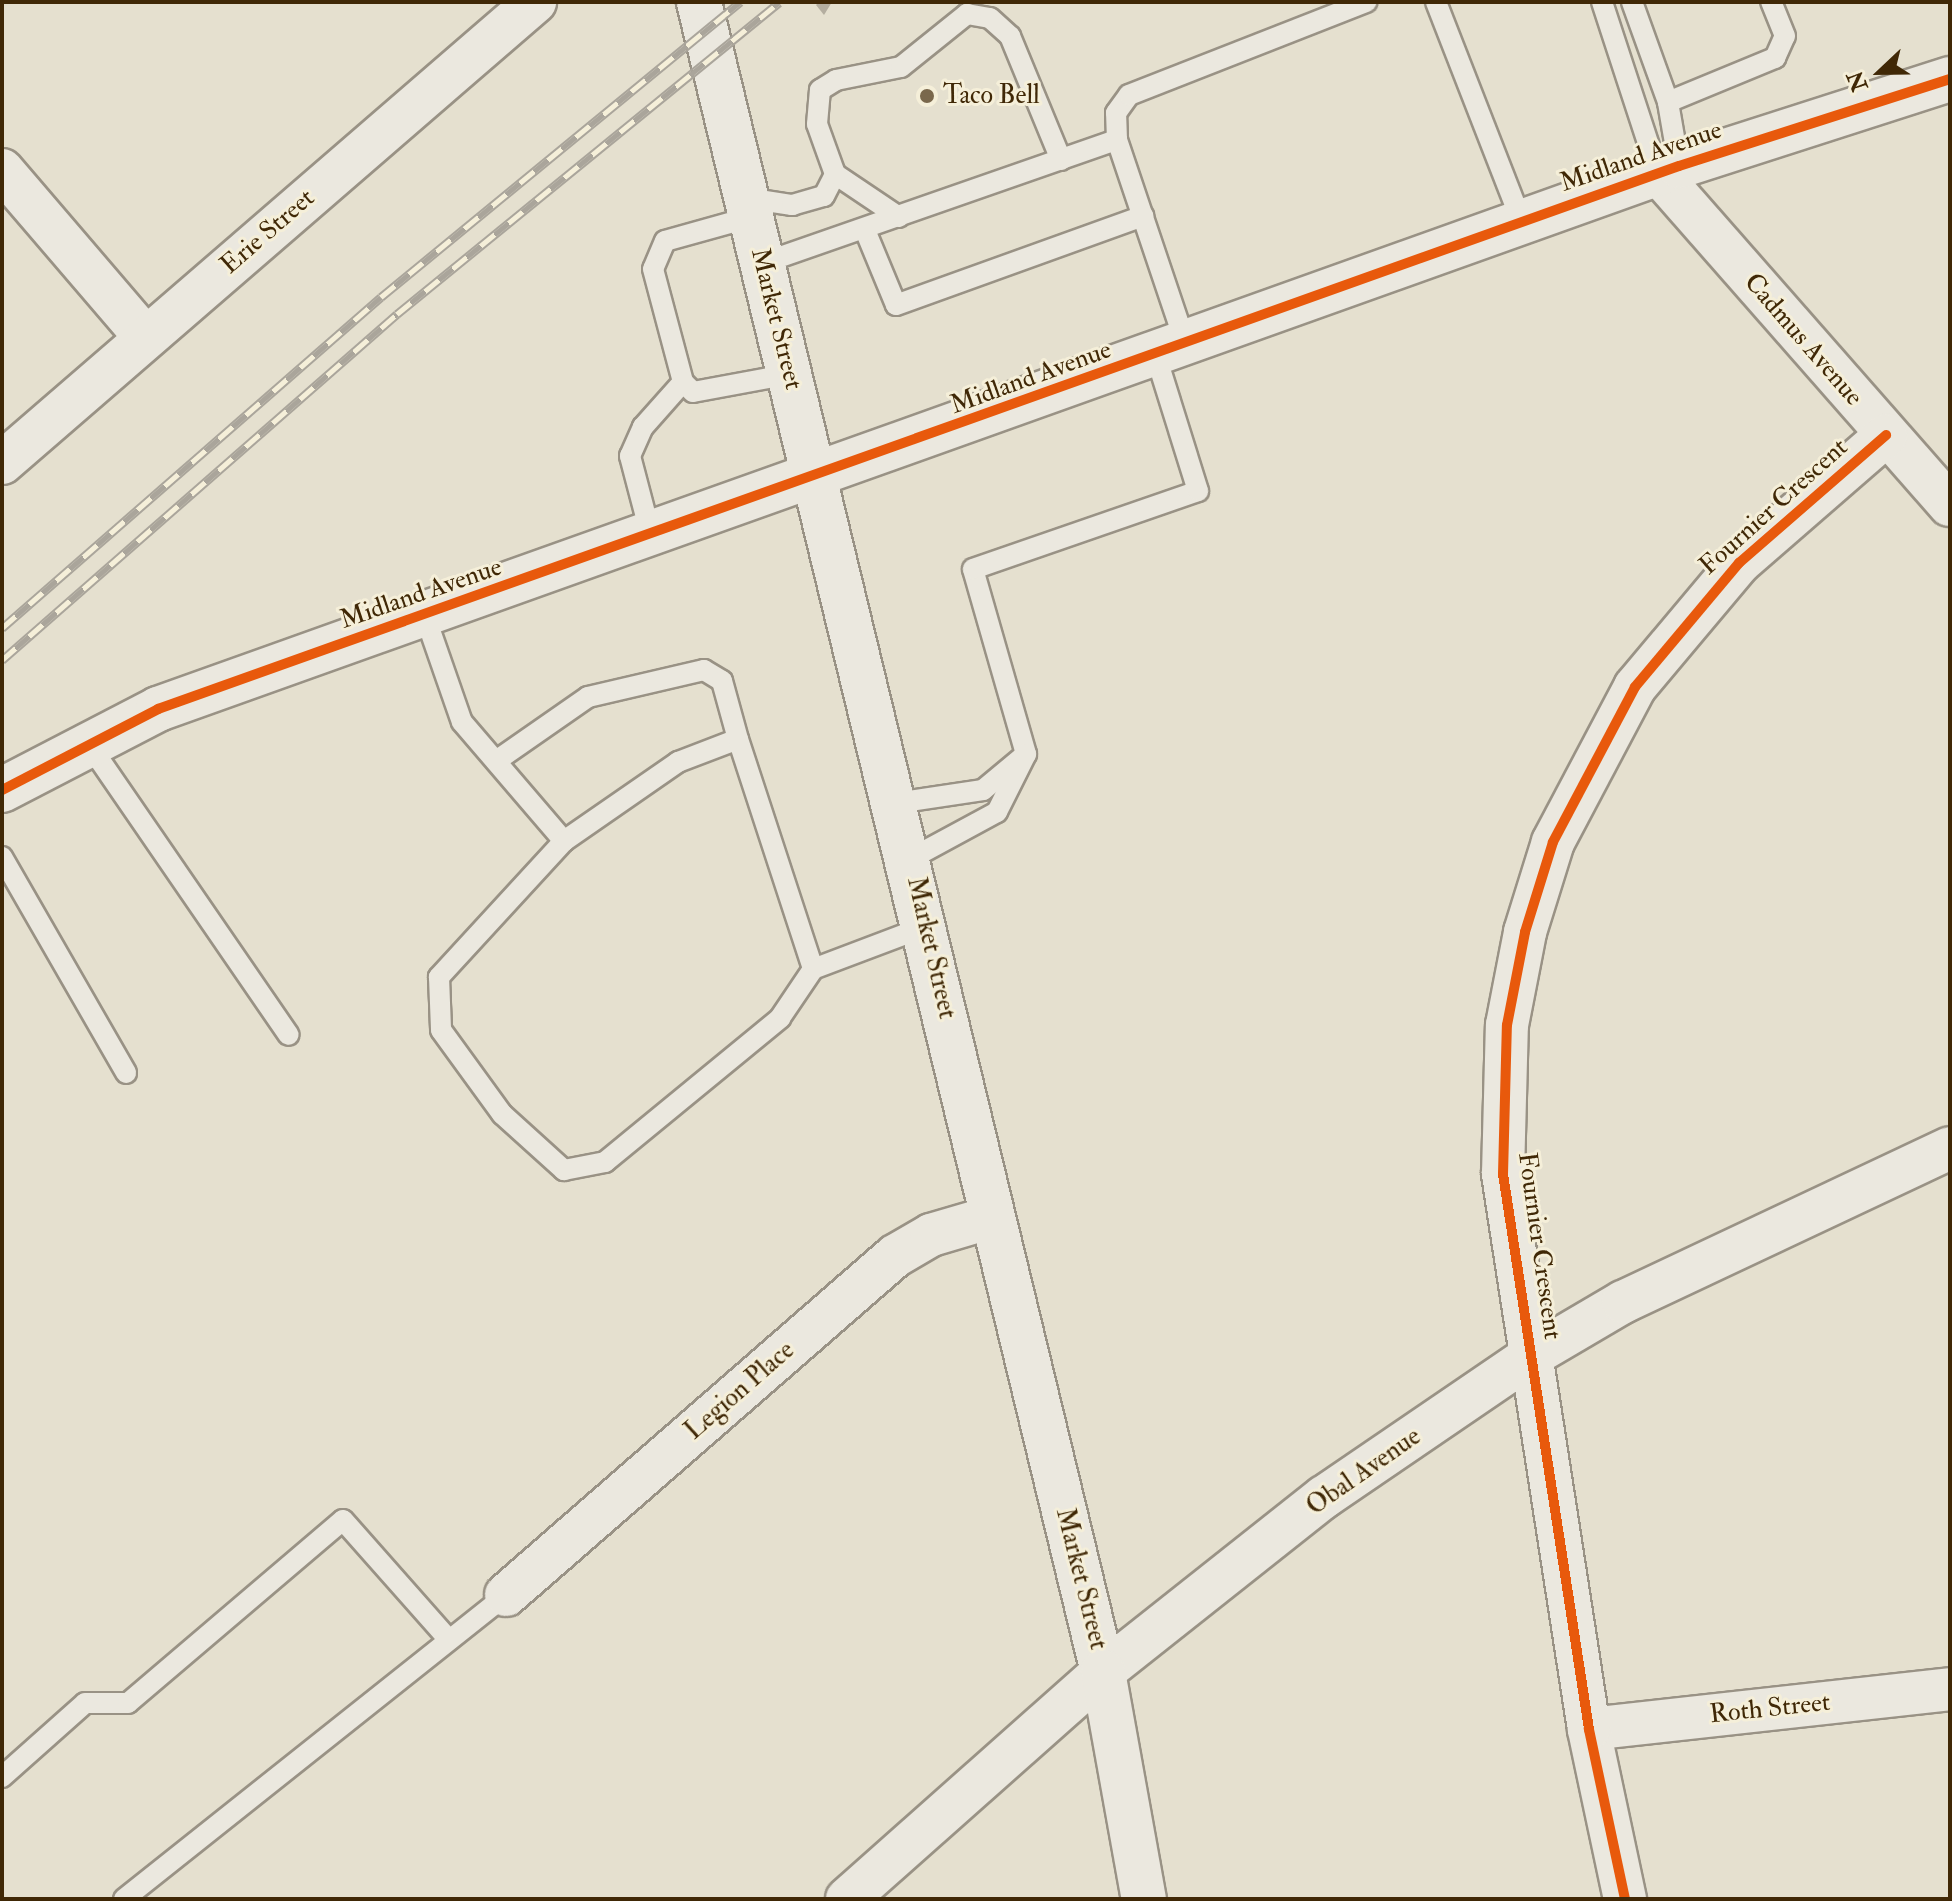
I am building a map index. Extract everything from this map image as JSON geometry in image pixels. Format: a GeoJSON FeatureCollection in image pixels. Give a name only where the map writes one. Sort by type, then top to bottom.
{"type":"FeatureCollection","features":[{"type":"Feature","properties":{"kind":"street","name":"Erie Street"},"geometry":{"type":"LineString","coordinates":[[2,463],[535,2]]}},
{"type":"Feature","properties":{"kind":"street","name":"Market Street"},"geometry":{"type":"LineString","coordinates":[[699,2],[927,926],[992,1217],[1103,1672],[1144,1899]]}},
{"type":"Feature","properties":{"kind":"street","name":"Midland Avenue"},"geometry":{"type":"LineString","coordinates":[[2,790],[158,709],[815,479],[1668,170],[1950,79]]}},
{"type":"Feature","properties":{"kind":"street"},"geometry":{"type":"LineString","coordinates":[[2,170],[146,338]]}},
{"type":"Feature","properties":{"kind":"street","name":"Cadmus Avenue"},"geometry":{"type":"LineString","coordinates":[[1668,170],[1886,435],[1950,505]]}},
{"type":"Feature","properties":{"kind":"street","name":"Fournier Crescent"},"geometry":{"type":"LineString","coordinates":[[1625,1899],[1589,1729],[1503,1174],[1502,1106],[1525,932],[1553,842],[1593,756],[1684,622],[1739,563],[1886,435]]}},
{"type":"Feature","properties":{"kind":"street","name":"Obal Avenue"},"geometry":{"type":"LineString","coordinates":[[847,1899],[1103,1672],[1324,1497],[1531,1356],[1623,1302],[1950,1148]]}},
{"type":"Feature","properties":{"kind":"street","name":"Legion Place"},"geometry":{"type":"LineString","coordinates":[[506,1595],[895,1256],[931,1235],[992,1217]]}},
{"type":"Feature","properties":{"kind":"street","name":"Roth Street"},"geometry":{"type":"LineString","coordinates":[[1589,1729],[1950,1689]]}},
{"type":"Feature","properties":{"kind":"lane"},"geometry":{"type":"LineString","coordinates":[[910,859],[997,812],[1026,754],[973,569],[1198,491],[1143,216],[1117,140],[1116,113],[1129,95],[1366,2]]}},
{"type":"Feature","properties":{"kind":"lane"},"geometry":{"type":"LineString","coordinates":[[1436,2],[1522,223]]}},
{"type":"Feature","properties":{"kind":"lane"},"geometry":{"type":"LineString","coordinates":[[1602,2],[1668,170]]}},
{"type":"Feature","properties":{"kind":"lane"},"geometry":{"type":"LineString","coordinates":[[1632,2],[1668,102],[1668,170]]}},
{"type":"Feature","properties":{"kind":"lane"},"geometry":{"type":"LineString","coordinates":[[1668,102],[1775,58],[1785,36],[1771,2]]}},
{"type":"Feature","properties":{"kind":"lane"},"geometry":{"type":"LineString","coordinates":[[683,382],[653,269],[657,253],[665,241],[749,207],[810,201],[832,187],[835,174],[817,124],[820,90],[836,80],[901,67],[967,14],[990,18],[1010,36],[1061,160]]}},
{"type":"Feature","properties":{"kind":"lane"},"geometry":{"type":"LineString","coordinates":[[763,263],[1117,140]]}},
{"type":"Feature","properties":{"kind":"lane"},"geometry":{"type":"LineString","coordinates":[[835,174],[899,217]]}},
{"type":"Feature","properties":{"kind":"lane"},"geometry":{"type":"LineString","coordinates":[[865,230],[896,305],[1143,216]]}},
{"type":"Feature","properties":{"kind":"lane"},"geometry":{"type":"LineString","coordinates":[[683,382],[705,392],[790,374]]}},
{"type":"Feature","properties":{"kind":"lane"},"geometry":{"type":"LineString","coordinates":[[651,536],[630,456],[643,427],[683,382]]}},
{"type":"Feature","properties":{"kind":"lane"},"geometry":{"type":"LineString","coordinates":[[425,616],[462,722],[564,841]]}},
{"type":"Feature","properties":{"kind":"lane"},"geometry":{"type":"LineString","coordinates":[[496,761],[588,697],[704,670],[722,681],[813,969]]}},
{"type":"Feature","properties":{"kind":"lane"},"geometry":{"type":"LineString","coordinates":[[738,739],[678,762],[564,841],[439,977],[441,1030],[502,1114],[564,1170],[605,1162],[780,1018],[813,969],[927,926]]}},
{"type":"Feature","properties":{"kind":"lane"},"geometry":{"type":"LineString","coordinates":[[88,743],[289,1035]]}},
{"type":"Feature","properties":{"kind":"lane"},"geometry":{"type":"LineString","coordinates":[[896,803],[983,790],[1026,754]]}},
{"type":"Feature","properties":{"kind":"lane"},"geometry":{"type":"LineString","coordinates":[[2,857],[126,1073]]}},
{"type":"Feature","properties":{"kind":"lane"},"geometry":{"type":"LineString","coordinates":[[2,1777],[85,1703],[128,1703],[343,1520],[449,1640]]}},
{"type":"Feature","properties":{"kind":"lane"},"geometry":{"type":"LineString","coordinates":[[124,1899],[506,1595]]}},
{"type":"Feature","properties":{"kind":"building"},"geometry":{"type":"Polygon","coordinates":[[[819,2],[832,2],[824,15],[816,5],[819,2]]]}},
{"type":"Feature","properties":{"kind":"railway"},"geometry":{"type":"LineString","coordinates":[[2,628],[381,297],[740,2]]}},
{"type":"Feature","properties":{"kind":"railway"},"geometry":{"type":"LineString","coordinates":[[2,660],[397,314],[779,2]]}},
{"type":"Feature","properties":{"kind":"cycle path"},"geometry":{"type":"LineString","coordinates":[[2,790],[158,709],[1679,166],[1950,79]]}},
{"type":"Feature","properties":{"kind":"cycle path"},"geometry":{"type":"LineString","coordinates":[[1625,1899],[1589,1729],[1503,1174],[1507,1025],[1525,932],[1553,842],[1635,687],[1739,563],[1886,435]]}},
{"type":"Feature","properties":{"kind":"place","name":"Taco Bell"},"geometry":{"type":"Point","coordinates":[927,96]}}]}
